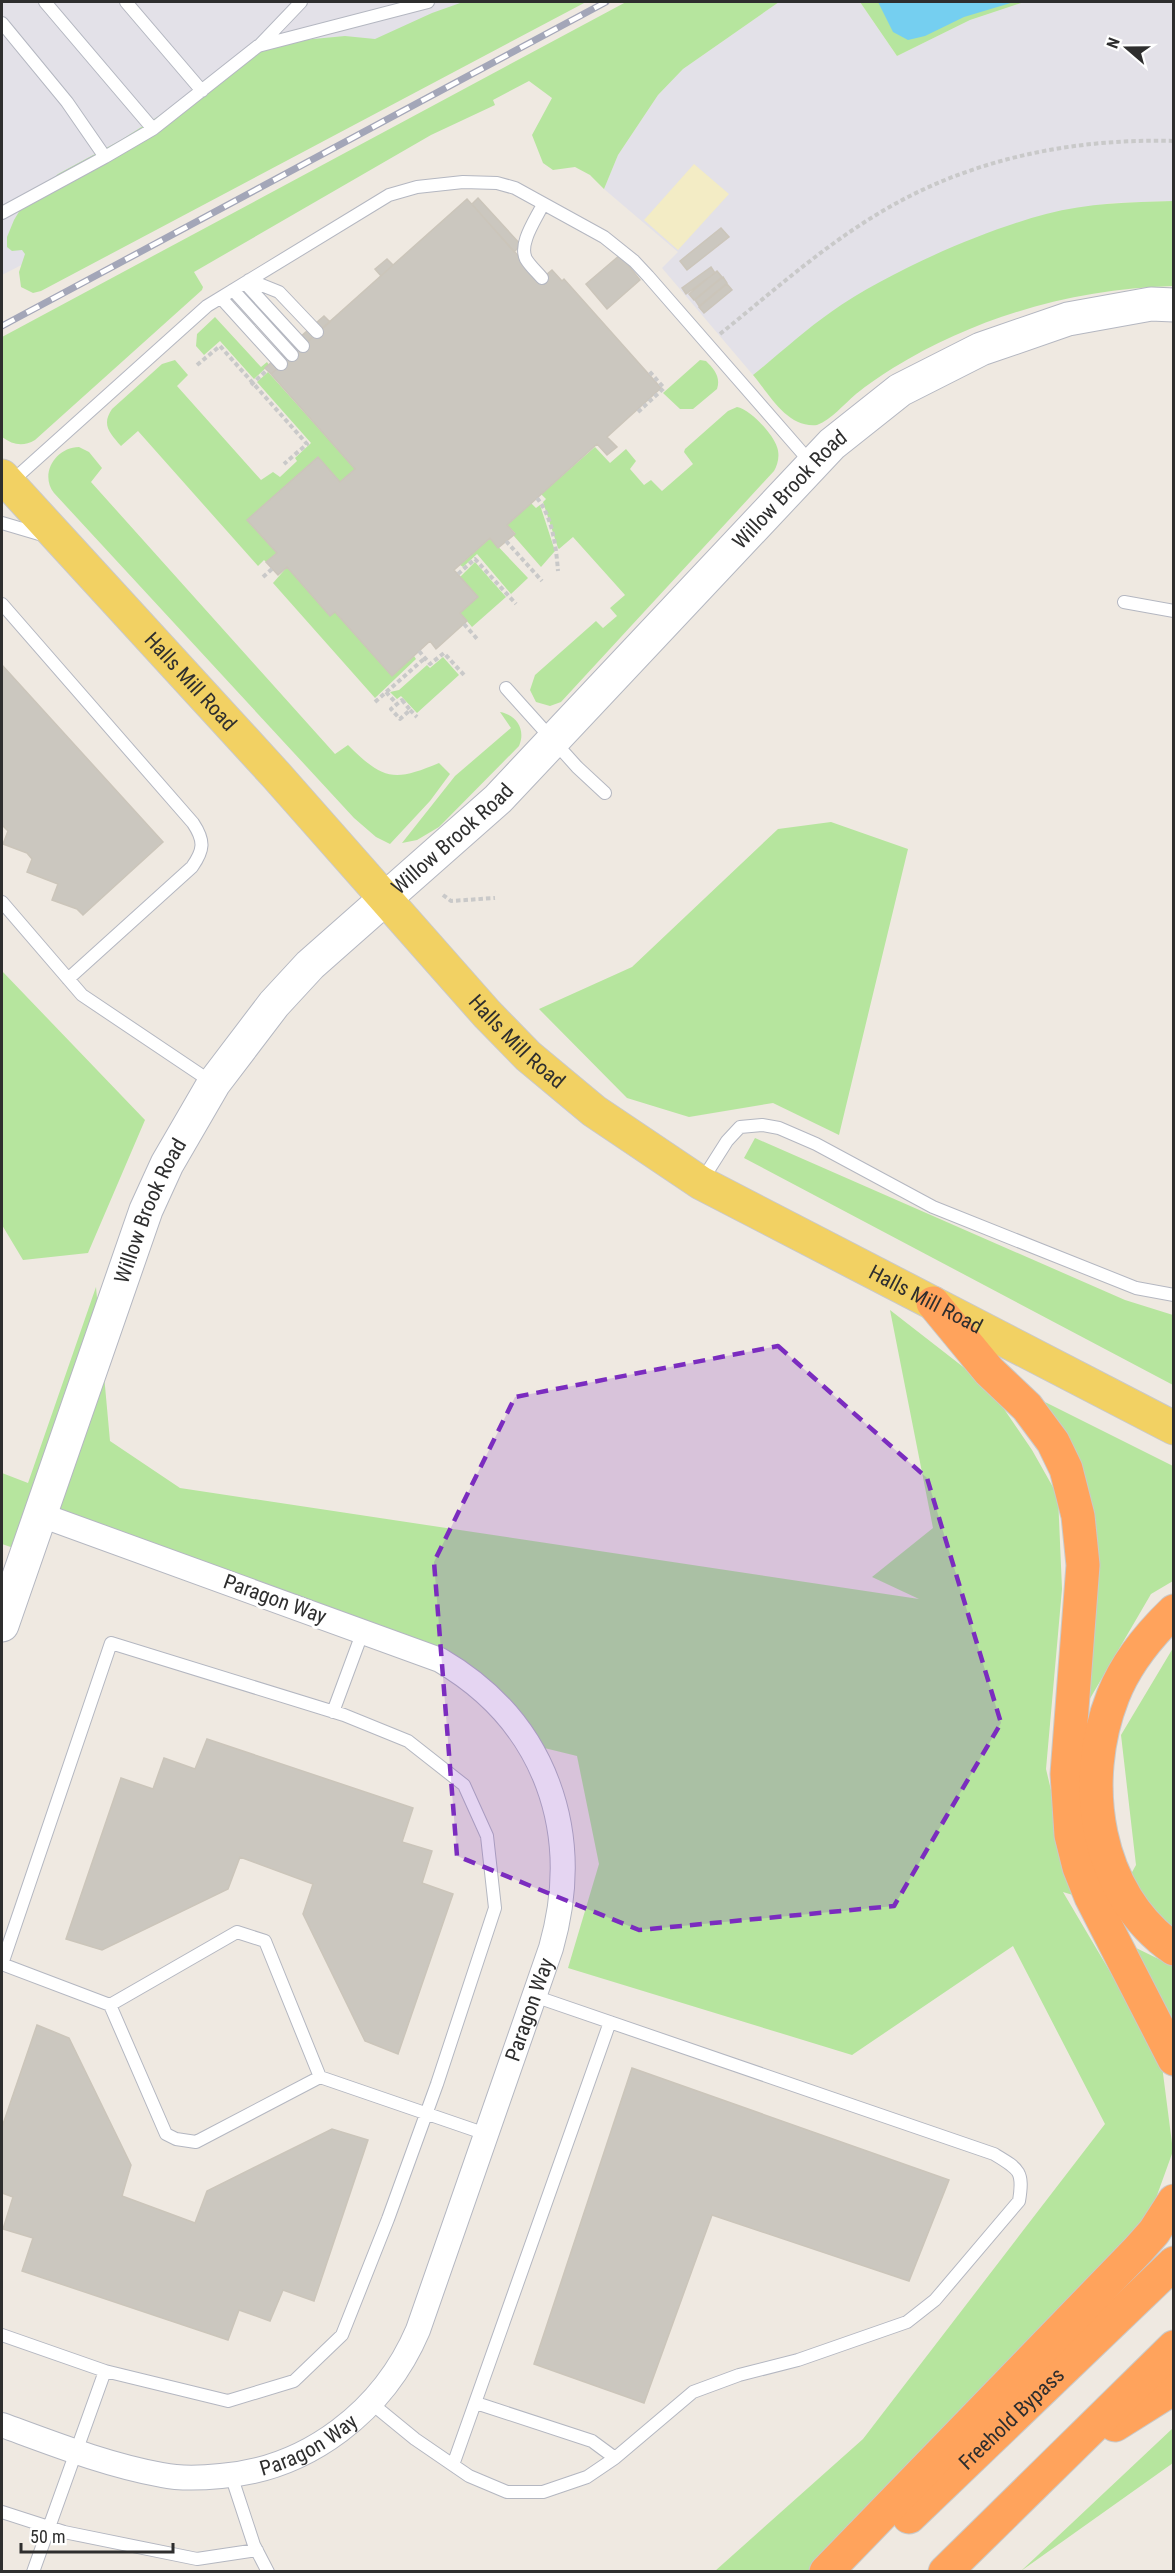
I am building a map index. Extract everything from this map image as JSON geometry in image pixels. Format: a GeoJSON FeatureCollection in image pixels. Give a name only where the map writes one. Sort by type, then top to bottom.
{"type":"FeatureCollection","features":[{"type":"Feature","properties":{"kind":"highway"},"geometry":{"type":"LineString","coordinates":[[933,1302],[989,1371],[1027,1407],[1053,1442],[1066,1469],[1078,1516],[1083,1565],[1067,1774],[1071,1835],[1079,1867],[1091,1898],[1173,2059]]}},
{"type":"Feature","properties":{"kind":"highway"},"geometry":{"type":"LineString","coordinates":[[1173,1611],[1136,1653],[1107,1712],[1099,1743],[1096,1804],[1108,1861],[1130,1907],[1173,1949]]}},
{"type":"Feature","properties":{"kind":"highway"},"geometry":{"type":"LineString","coordinates":[[826,2571],[1138,2250],[1161,2223],[1173,2201]]}},
{"type":"Feature","properties":{"kind":"highway","name":"Freehold Bypass"},"geometry":{"type":"LineString","coordinates":[[848,2571],[887,2538],[1173,2262]]}},
{"type":"Feature","properties":{"kind":"highway"},"geometry":{"type":"LineString","coordinates":[[945,2571],[1173,2347]]}},
{"type":"Feature","properties":{"kind":"highway"},"geometry":{"type":"LineString","coordinates":[[1044,2474],[1136,2410],[1173,2388]]}},
{"type":"Feature","properties":{"kind":"main road","name":"Halls Mill Road"},"geometry":{"type":"LineString","coordinates":[[5,480],[386,899],[487,1014],[547,1073],[594,1111],[701,1183],[1173,1428]]}},
{"type":"Feature","properties":{"kind":"main road"},"geometry":{"type":"LineString","coordinates":[[1130,1405],[1173,1411]]}},
{"type":"Feature","properties":{"kind":"street","name":"Willow Brook Road"},"geometry":{"type":"LineString","coordinates":[[2,1625],[146,1210],[184,1133],[214,1083],[260,1022],[310,965],[498,799],[832,444],[900,390],[981,349],[1068,318],[1151,304],[1173,305]]}},
{"type":"Feature","properties":{"kind":"street","name":"Paragon Way"},"geometry":{"type":"LineString","coordinates":[[2,2425],[75,2452],[162,2475],[202,2478],[231,2475],[273,2466],[335,2435],[372,2403],[392,2378],[414,2338],[558,1925],[563,1893],[564,1864],[557,1814],[537,1760],[503,1709],[473,1682],[440,1660],[41,1515]]}},
{"type":"Feature","properties":{"kind":"lane"},"geometry":{"type":"LineString","coordinates":[[45,2],[153,129]]}},
{"type":"Feature","properties":{"kind":"lane"},"geometry":{"type":"LineString","coordinates":[[126,2],[202,91]]}},
{"type":"Feature","properties":{"kind":"lane"},"geometry":{"type":"LineString","coordinates":[[2,213],[153,129],[258,46],[301,2]]}},
{"type":"Feature","properties":{"kind":"lane"},"geometry":{"type":"LineString","coordinates":[[258,46],[428,2]]}},
{"type":"Feature","properties":{"kind":"lane"},"geometry":{"type":"LineString","coordinates":[[2,23],[67,102],[105,157]]}},
{"type":"Feature","properties":{"kind":"lane"},"geometry":{"type":"LineString","coordinates":[[5,480],[207,306],[247,281],[381,199],[407,190],[463,182],[489,181],[506,185],[604,237],[634,261],[812,465]]}},
{"type":"Feature","properties":{"kind":"lane"},"geometry":{"type":"LineString","coordinates":[[542,278],[525,257],[524,246],[543,204]]}},
{"type":"Feature","properties":{"kind":"lane"},"geometry":{"type":"LineString","coordinates":[[247,281],[279,292],[317,332]]}},
{"type":"Feature","properties":{"kind":"lane"},"geometry":{"type":"LineString","coordinates":[[247,281],[303,346]]}},
{"type":"Feature","properties":{"kind":"lane"},"geometry":{"type":"LineString","coordinates":[[233,290],[291,356]]}},
{"type":"Feature","properties":{"kind":"lane"},"geometry":{"type":"LineString","coordinates":[[221,298],[276,366]]}},
{"type":"Feature","properties":{"kind":"lane"},"geometry":{"type":"LineString","coordinates":[[2,523],[63,542]]}},
{"type":"Feature","properties":{"kind":"lane"},"geometry":{"type":"LineString","coordinates":[[1124,602],[1173,611]]}},
{"type":"Feature","properties":{"kind":"lane"},"geometry":{"type":"LineString","coordinates":[[2,604],[193,823],[201,835],[203,844],[200,856],[192,867],[68,979]]}},
{"type":"Feature","properties":{"kind":"lane"},"geometry":{"type":"LineString","coordinates":[[506,688],[605,793]]}},
{"type":"Feature","properties":{"kind":"lane"},"geometry":{"type":"LineString","coordinates":[[2,902],[82,994],[214,1083]]}},
{"type":"Feature","properties":{"kind":"lane"},"geometry":{"type":"LineString","coordinates":[[701,1183],[727,1141],[740,1127],[762,1125],[778,1128],[825,1149],[933,1207],[1136,1288],[1173,1295]]}},
{"type":"Feature","properties":{"kind":"lane"},"geometry":{"type":"LineString","coordinates":[[333,1712],[363,1631]]}},
{"type":"Feature","properties":{"kind":"lane"},"geometry":{"type":"LineString","coordinates":[[2,2335],[105,2371],[228,2401],[294,2381],[342,2335],[427,2113],[495,1908],[487,1836],[464,1785],[408,1741],[333,1712],[111,1643],[2,1964],[110,2005],[166,2134],[176,2139],[196,2142],[320,2077],[427,2113],[486,2134]]}},
{"type":"Feature","properties":{"kind":"lane"},"geometry":{"type":"LineString","coordinates":[[110,2005],[237,1932],[265,1941],[320,2077]]}},
{"type":"Feature","properties":{"kind":"lane"},"geometry":{"type":"LineString","coordinates":[[372,2403],[415,2439],[469,2476],[507,2492],[543,2492],[587,2477],[615,2458],[693,2392],[739,2375],[798,2360],[907,2322],[935,2300],[1019,2201],[1022,2182],[1017,2168],[994,2154],[534,1996]]}},
{"type":"Feature","properties":{"kind":"lane"},"geometry":{"type":"LineString","coordinates":[[453,2465],[610,2022]]}},
{"type":"Feature","properties":{"kind":"lane"},"geometry":{"type":"LineString","coordinates":[[33,2571],[105,2371]]}},
{"type":"Feature","properties":{"kind":"lane"},"geometry":{"type":"LineString","coordinates":[[476,2403],[592,2440],[615,2458]]}},
{"type":"Feature","properties":{"kind":"lane"},"geometry":{"type":"LineString","coordinates":[[231,2475],[257,2550],[268,2571]]}},
{"type":"Feature","properties":{"kind":"lane"},"geometry":{"type":"LineString","coordinates":[[2,2512],[48,2527],[197,2559],[257,2550]]}},
{"type":"Feature","properties":{"kind":"path"},"geometry":{"type":"LineString","coordinates":[[708,344],[846,234],[878,214],[934,185],[996,161],[1060,147],[1105,142],[1173,141]]}},
{"type":"Feature","properties":{"kind":"path"},"geometry":{"type":"LineString","coordinates":[[197,365],[220,346],[307,444],[284,464]]}},
{"type":"Feature","properties":{"kind":"path"},"geometry":{"type":"LineString","coordinates":[[252,384],[276,366]]}},
{"type":"Feature","properties":{"kind":"path"},"geometry":{"type":"LineString","coordinates":[[638,412],[664,388],[649,371]]}},
{"type":"Feature","properties":{"kind":"path"},"geometry":{"type":"LineString","coordinates":[[537,498],[549,522],[557,549],[558,571]]}},
{"type":"Feature","properties":{"kind":"path"},"geometry":{"type":"LineString","coordinates":[[506,542],[542,581]]}},
{"type":"Feature","properties":{"kind":"path"},"geometry":{"type":"LineString","coordinates":[[458,574],[475,558],[516,604]]}},
{"type":"Feature","properties":{"kind":"path"},"geometry":{"type":"LineString","coordinates":[[263,577],[272,569]]}},
{"type":"Feature","properties":{"kind":"path"},"geometry":{"type":"LineString","coordinates":[[464,624],[478,640]]}},
{"type":"Feature","properties":{"kind":"path"},"geometry":{"type":"LineString","coordinates":[[419,651],[430,664],[444,653],[464,675]]}},
{"type":"Feature","properties":{"kind":"path"},"geometry":{"type":"LineString","coordinates":[[375,702],[425,658]]}},
{"type":"Feature","properties":{"kind":"path"},"geometry":{"type":"LineString","coordinates":[[386,692],[397,704]]}},
{"type":"Feature","properties":{"kind":"path"},"geometry":{"type":"LineString","coordinates":[[410,710],[400,719],[391,709],[402,700],[417,717]]}},
{"type":"Feature","properties":{"kind":"path"},"geometry":{"type":"LineString","coordinates":[[443,895],[451,901],[495,898]]}},
{"type":"Feature","properties":{"kind":"highlighted area"},"geometry":{"type":"Polygon","coordinates":[[[778,1346],[927,1478],[1001,1723],[894,1906],[639,1930],[457,1856],[434,1562],[515,1397],[778,1346]]]}},
{"type":"Feature","properties":{"kind":"shaded area"},"geometry":{"type":"Polygon","coordinates":[[[2,2],[534,2],[2,275],[2,2]]]}},
{"type":"Feature","properties":{"kind":"shaded area"},"geometry":{"type":"Polygon","coordinates":[[[779,2],[860,2],[897,56],[970,20],[1024,2],[1173,2],[1173,201],[1111,203],[1047,214],[977,238],[899,272],[831,312],[753,375],[662,268],[678,252],[604,189],[618,155],[658,95],[683,69],[779,2]]]}},
{"type":"Feature","properties":{"kind":"green space"},"geometry":{"type":"Polygon","coordinates":[[[463,2],[586,2],[41,291],[33,293],[21,287],[19,272],[25,254],[22,250],[12,251],[7,247],[7,237],[23,205],[58,174],[121,140],[184,100],[243,52],[292,41],[345,36],[375,39],[432,13],[463,2]]]}},
{"type":"Feature","properties":{"kind":"green space"},"geometry":{"type":"Polygon","coordinates":[[[626,2],[779,2],[683,69],[658,95],[618,155],[604,189],[590,175],[575,167],[553,170],[543,163],[532,135],[552,98],[529,81],[493,100],[495,105],[431,135],[194,272],[203,287],[202,290],[35,440],[26,444],[18,444],[2,437],[2,337],[626,2]]]}},
{"type":"Feature","properties":{"kind":"green space"},"geometry":{"type":"Polygon","coordinates":[[[860,2],[1024,2],[970,20],[897,56],[860,2]]]}},
{"type":"Feature","properties":{"kind":"green space"},"geometry":{"type":"Polygon","coordinates":[[[1173,201],[1173,286],[1099,293],[1063,300],[993,320],[925,350],[893,368],[860,391],[828,419],[817,425],[806,425],[788,416],[753,375],[811,327],[853,297],[906,268],[964,242],[1020,221],[1062,210],[1110,204],[1173,201]]]}},
{"type":"Feature","properties":{"kind":"green space"},"geometry":{"type":"Polygon","coordinates":[[[215,317],[261,367],[267,362],[269,365],[254,379],[220,341],[204,355],[196,346],[197,334],[215,317]]]}},
{"type":"Feature","properties":{"kind":"green space"},"geometry":{"type":"Polygon","coordinates":[[[175,360],[188,375],[177,386],[261,480],[273,472],[280,477],[311,443],[257,382],[268,372],[355,469],[340,482],[318,457],[247,520],[277,553],[258,566],[138,431],[121,446],[108,429],[107,420],[112,409],[162,364],[175,360]]]}},
{"type":"Feature","properties":{"kind":"green space"},"geometry":{"type":"Polygon","coordinates":[[[700,360],[706,361],[716,373],[717,389],[693,409],[680,409],[663,393],[700,360]]]}},
{"type":"Feature","properties":{"kind":"green space"},"geometry":{"type":"Polygon","coordinates":[[[737,407],[754,417],[775,442],[778,456],[774,471],[561,702],[550,706],[536,702],[530,690],[535,675],[596,621],[603,628],[617,616],[610,608],[625,595],[573,537],[558,548],[543,502],[546,499],[541,494],[595,447],[610,463],[626,449],[636,461],[630,469],[644,485],[651,480],[662,491],[693,464],[684,452],[685,449],[728,411],[737,407]]]}},
{"type":"Feature","properties":{"kind":"green space"},"geometry":{"type":"Polygon","coordinates":[[[79,447],[89,452],[102,468],[91,482],[335,754],[348,745],[371,765],[390,774],[411,773],[439,763],[450,774],[430,801],[390,844],[376,837],[354,818],[54,493],[48,478],[52,463],[63,452],[79,447]]]}},
{"type":"Feature","properties":{"kind":"green space"},"geometry":{"type":"Polygon","coordinates":[[[531,503],[536,508],[540,505],[555,551],[541,567],[507,525],[531,503]]]}},
{"type":"Feature","properties":{"kind":"green space"},"geometry":{"type":"Polygon","coordinates":[[[490,538],[528,578],[511,594],[477,554],[463,567],[460,565],[490,538]]]}},
{"type":"Feature","properties":{"kind":"green space"},"geometry":{"type":"Polygon","coordinates":[[[475,562],[506,597],[472,627],[460,613],[460,577],[475,562]]]}},
{"type":"Feature","properties":{"kind":"green space"},"geometry":{"type":"Polygon","coordinates":[[[287,567],[330,616],[335,612],[392,676],[414,656],[416,659],[375,698],[273,583],[287,567]]]}},
{"type":"Feature","properties":{"kind":"green space"},"geometry":{"type":"Polygon","coordinates":[[[443,657],[459,675],[417,713],[401,696],[397,699],[390,692],[399,690],[427,665],[430,668],[443,657]]]}},
{"type":"Feature","properties":{"kind":"green space"},"geometry":{"type":"Polygon","coordinates":[[[500,712],[511,716],[521,729],[519,746],[439,827],[417,840],[402,843],[455,776],[511,728],[500,712]]]}},
{"type":"Feature","properties":{"kind":"green space"},"geometry":{"type":"Polygon","coordinates":[[[831,822],[908,849],[839,1135],[773,1103],[689,1117],[627,1098],[539,1009],[632,967],[778,829],[831,822]]]}},
{"type":"Feature","properties":{"kind":"green space"},"geometry":{"type":"Polygon","coordinates":[[[2,971],[145,1120],[88,1253],[23,1260],[2,1225],[2,971]]]}},
{"type":"Feature","properties":{"kind":"green space"},"geometry":{"type":"Polygon","coordinates":[[[755,1138],[1125,1300],[1173,1315],[1173,1385],[744,1158],[755,1138]]]}},
{"type":"Feature","properties":{"kind":"green space"},"geometry":{"type":"Polygon","coordinates":[[[96,1287],[110,1441],[180,1488],[919,1599],[872,1577],[933,1528],[890,1310],[989,1387],[1032,1450],[1058,1496],[1062,1589],[1046,1769],[1076,1896],[1063,1892],[1161,2058],[1173,2151],[1151,2212],[808,2571],[715,2571],[863,2439],[1105,2124],[1013,1946],[852,2055],[568,1968],[599,1864],[577,1756],[528,1744],[442,1657],[43,1511],[28,1553],[2,1544],[2,1473],[28,1483],[96,1287]]]}},
{"type":"Feature","properties":{"kind":"green space"},"geometry":{"type":"Polygon","coordinates":[[[1045,1402],[1173,1466],[1173,1581],[1151,1594],[1081,1714],[1076,1462],[1045,1402]]]}},
{"type":"Feature","properties":{"kind":"green space"},"geometry":{"type":"Polygon","coordinates":[[[1173,1648],[1173,1933],[1126,1883],[1136,1865],[1121,1735],[1173,1648]]]}},
{"type":"Feature","properties":{"kind":"green space"},"geometry":{"type":"Polygon","coordinates":[[[1132,1946],[1173,1966],[1173,2024],[1132,1946]]]}},
{"type":"Feature","properties":{"kind":"green space"},"geometry":{"type":"Polygon","coordinates":[[[1173,2428],[1173,2463],[1021,2571],[1173,2428]]]}},
{"type":"Feature","properties":{"kind":"sand"},"geometry":{"type":"Polygon","coordinates":[[[694,164],[729,194],[678,250],[644,220],[694,164]]]}},
{"type":"Feature","properties":{"kind":"water"},"geometry":{"type":"Polygon","coordinates":[[[878,2],[1014,2],[964,17],[925,36],[908,40],[893,32],[878,2]]]}},
{"type":"Feature","properties":{"kind":"building"},"geometry":{"type":"Polygon","coordinates":[[[478,198],[521,245],[514,252],[472,204],[478,198]]]}},
{"type":"Feature","properties":{"kind":"building"},"geometry":{"type":"Polygon","coordinates":[[[467,199],[540,280],[552,270],[562,281],[564,279],[661,388],[607,437],[617,447],[607,455],[597,444],[507,525],[515,534],[498,548],[490,538],[454,570],[478,597],[460,613],[467,621],[436,649],[430,641],[392,676],[335,612],[330,616],[287,567],[278,575],[266,562],[277,553],[247,520],[318,457],[340,482],[355,469],[271,374],[467,199]]]}},
{"type":"Feature","properties":{"kind":"building"},"geometry":{"type":"Polygon","coordinates":[[[721,228],[729,237],[687,270],[680,261],[721,228]]]}},
{"type":"Feature","properties":{"kind":"building"},"geometry":{"type":"Polygon","coordinates":[[[620,255],[640,280],[607,309],[586,284],[620,255]]]}},
{"type":"Feature","properties":{"kind":"building"},"geometry":{"type":"Polygon","coordinates":[[[387,259],[393,265],[381,276],[375,269],[387,259]]]}},
{"type":"Feature","properties":{"kind":"building"},"geometry":{"type":"Polygon","coordinates":[[[711,267],[715,273],[686,294],[682,288],[711,267]]]}},
{"type":"Feature","properties":{"kind":"building"},"geometry":{"type":"Polygon","coordinates":[[[717,271],[722,277],[694,300],[689,294],[717,271]]]}},
{"type":"Feature","properties":{"kind":"building"},"geometry":{"type":"Polygon","coordinates":[[[723,277],[727,283],[699,306],[695,300],[723,277]]]}},
{"type":"Feature","properties":{"kind":"building"},"geometry":{"type":"Polygon","coordinates":[[[727,284],[732,290],[704,313],[699,307],[727,284]]]}},
{"type":"Feature","properties":{"kind":"building"},"geometry":{"type":"Polygon","coordinates":[[[324,316],[330,322],[271,374],[265,368],[324,316]]]}},
{"type":"Feature","properties":{"kind":"building"},"geometry":{"type":"Polygon","coordinates":[[[2,665],[163,842],[83,915],[77,909],[52,900],[58,884],[27,872],[32,859],[27,853],[3,844],[8,831],[2,825],[2,665]]]}},
{"type":"Feature","properties":{"kind":"building"},"geometry":{"type":"Polygon","coordinates":[[[207,1739],[413,1808],[402,1842],[432,1851],[422,1883],[453,1894],[398,2054],[365,2041],[303,1914],[313,1884],[240,1857],[228,1889],[102,1950],[66,1939],[121,1778],[153,1789],[164,1758],[195,1769],[207,1739]]]}},
{"type":"Feature","properties":{"kind":"building"},"geometry":{"type":"Polygon","coordinates":[[[37,2025],[69,2038],[131,2165],[122,2196],[195,2223],[207,2191],[332,2129],[368,2140],[314,2301],[283,2290],[270,2321],[239,2310],[228,2340],[22,2271],[33,2238],[3,2229],[13,2197],[2,2193],[2,2127],[37,2025]]]}},
{"type":"Feature","properties":{"kind":"building"},"geometry":{"type":"Polygon","coordinates":[[[632,2068],[949,2180],[909,2281],[712,2215],[644,2403],[534,2364],[632,2068]]]}},
{"type":"Feature","properties":{"kind":"railway"},"geometry":{"type":"LineString","coordinates":[[2,326],[606,2]]}}]}
